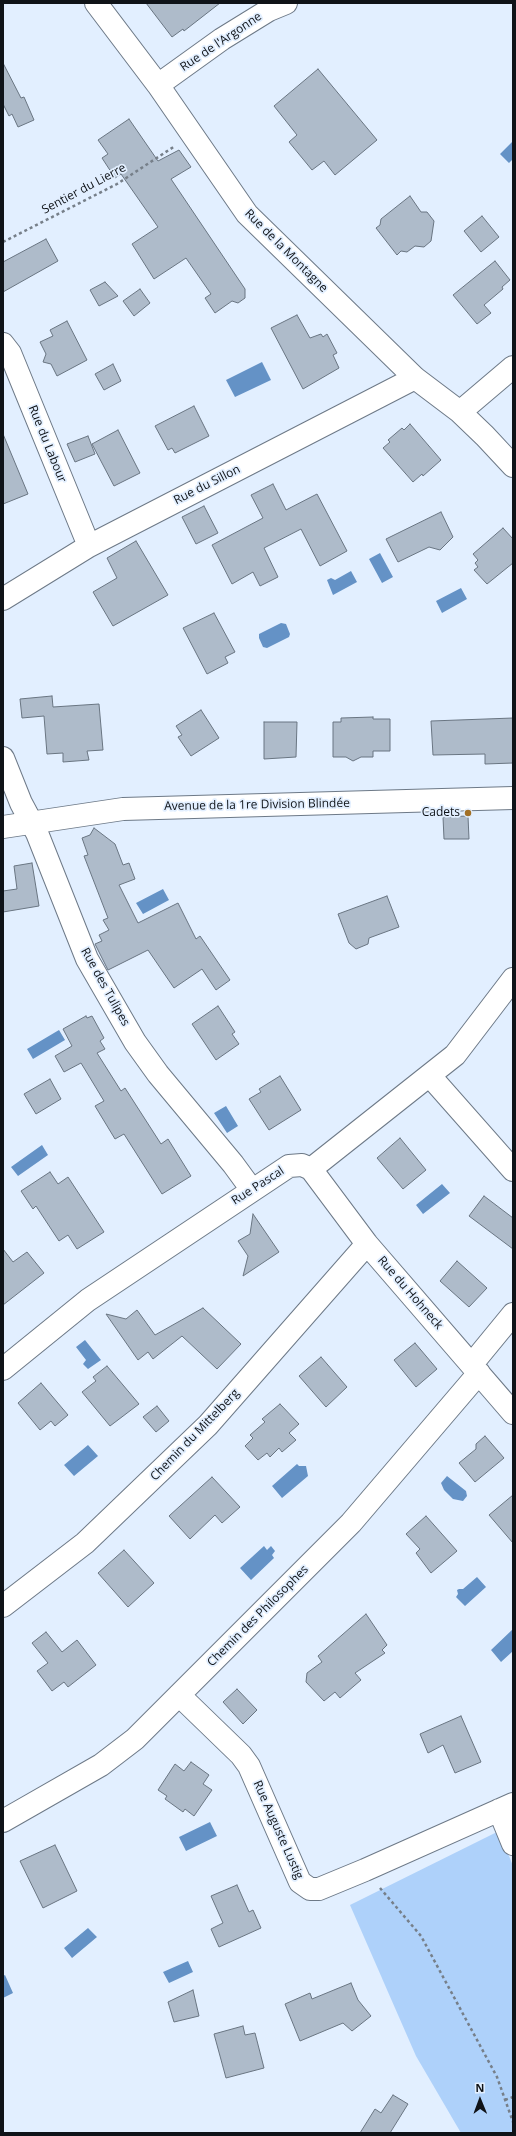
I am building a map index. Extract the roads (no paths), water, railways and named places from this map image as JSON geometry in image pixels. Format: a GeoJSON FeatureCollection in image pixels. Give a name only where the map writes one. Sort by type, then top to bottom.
{"type":"FeatureCollection","features":[{"type":"Feature","properties":{"kind":"street","name":"Rue de la Montagne"},"geometry":{"type":"LineString","coordinates":[[96,3],[158,85],[247,214],[415,378],[460,412],[513,466]]}},
{"type":"Feature","properties":{"kind":"street","name":"Rue de l'Argonne"},"geometry":{"type":"LineString","coordinates":[[158,85],[222,39],[269,10],[286,3]]}},
{"type":"Feature","properties":{"kind":"street","name":"Rue du Labour"},"geometry":{"type":"LineString","coordinates":[[3,344],[10,353],[89,546]]}},
{"type":"Feature","properties":{"kind":"street"},"geometry":{"type":"LineString","coordinates":[[460,412],[513,368]]}},
{"type":"Feature","properties":{"kind":"street","name":"Rue du Sillon"},"geometry":{"type":"LineString","coordinates":[[3,599],[89,546],[415,378]]}},
{"type":"Feature","properties":{"kind":"street","name":"Rue des Tulipes"},"geometry":{"type":"LineString","coordinates":[[3,758],[21,804],[32,822],[87,959],[135,1042],[158,1074],[233,1164],[252,1190]]}},
{"type":"Feature","properties":{"kind":"street","name":"Avenue de la 1re Division Blindée"},"geometry":{"type":"LineString","coordinates":[[3,827],[123,809],[513,798]]}},
{"type":"Feature","properties":{"kind":"street"},"geometry":{"type":"LineString","coordinates":[[311,1169],[455,1055],[513,979]]}},
{"type":"Feature","properties":{"kind":"street"},"geometry":{"type":"LineString","coordinates":[[430,1076],[513,1170]]}},
{"type":"Feature","properties":{"kind":"street","name":"Rue Pascal"},"geometry":{"type":"LineString","coordinates":[[3,1369],[88,1300],[252,1190],[289,1166],[302,1165],[311,1169]]}},
{"type":"Feature","properties":{"kind":"street","name":"Rue du Hohneck"},"geometry":{"type":"LineString","coordinates":[[311,1169],[367,1244],[513,1413]]}},
{"type":"Feature","properties":{"kind":"street","name":"Chemin du Mittelberg"},"geometry":{"type":"LineString","coordinates":[[3,1606],[85,1544],[208,1425],[367,1244]]}},
{"type":"Feature","properties":{"kind":"street","name":"Chemin des Philosophes"},"geometry":{"type":"LineString","coordinates":[[3,1821],[101,1765],[135,1739],[350,1523],[476,1369],[513,1314]]}},
{"type":"Feature","properties":{"kind":"street","name":"Rue Auguste Lustig"},"geometry":{"type":"LineString","coordinates":[[179,1695],[241,1755],[249,1766],[300,1882],[310,1889],[319,1889],[365,1870],[506,1807]]}},
{"type":"Feature","properties":{"kind":"street"},"geometry":{"type":"LineString","coordinates":[[506,1807],[513,1844]]}},
{"type":"Feature","properties":{"kind":"place","name":"Cadets"},"geometry":{"type":"Point","coordinates":[468,813]}}]}
